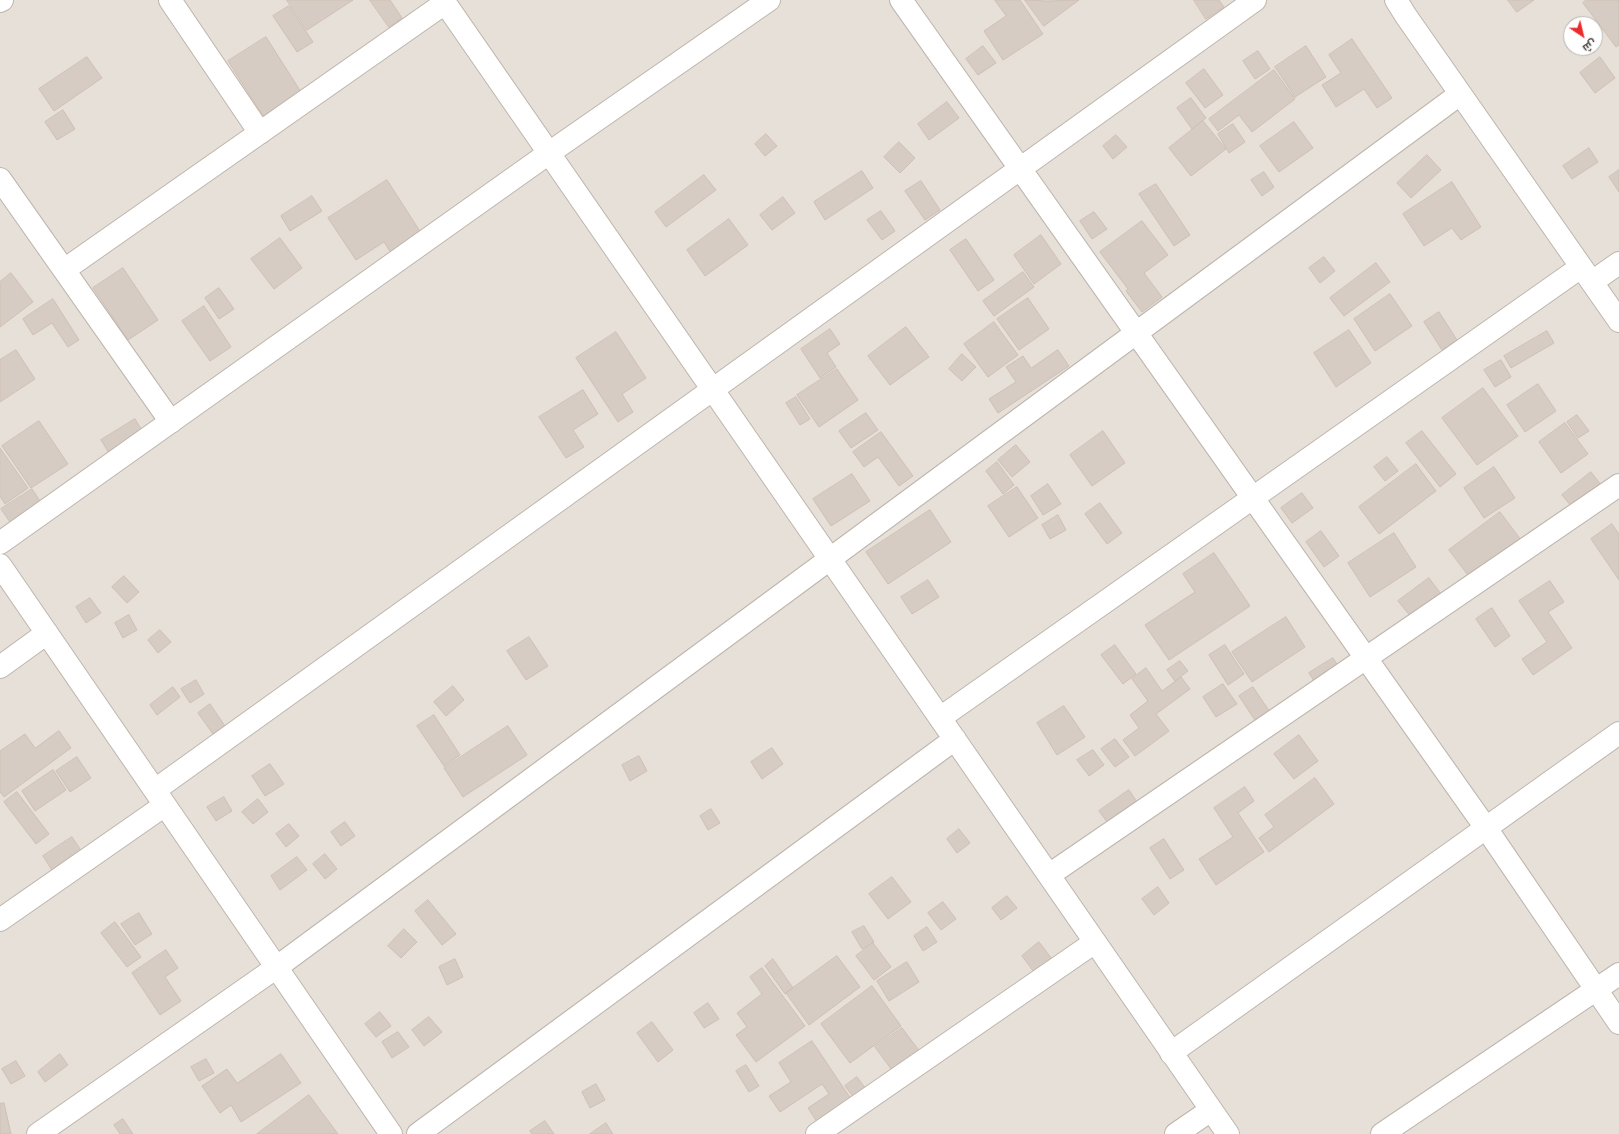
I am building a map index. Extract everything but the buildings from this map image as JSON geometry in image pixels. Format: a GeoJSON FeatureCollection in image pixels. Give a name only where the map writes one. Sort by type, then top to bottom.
{"type":"FeatureCollection","features":[{"type":"Feature","properties":{"kind":"street"},"geometry":{"type":"LineString","coordinates":[[170,0],[260,133]]}},
{"type":"Feature","properties":{"kind":"street"},"geometry":{"type":"LineString","coordinates":[[0,543],[549,153],[769,0]]}},
{"type":"Feature","properties":{"kind":"street"},"geometry":{"type":"LineString","coordinates":[[901,0],[1486,828],[1619,1023]]}},
{"type":"Feature","properties":{"kind":"street"},"geometry":{"type":"LineString","coordinates":[[0,920],[160,797],[712,389],[1255,0]]}},
{"type":"Feature","properties":{"kind":"street"},"geometry":{"type":"LineString","coordinates":[[1396,0],[1619,321]]}},
{"type":"Feature","properties":{"kind":"street"},"geometry":{"type":"LineString","coordinates":[[64,270],[444,2],[1228,1134]]}},
{"type":"Feature","properties":{"kind":"street"},"geometry":{"type":"LineString","coordinates":[[38,1134],[277,967],[1460,94]]}},
{"type":"Feature","properties":{"kind":"street"},"geometry":{"type":"LineString","coordinates":[[0,179],[171,422]]}},
{"type":"Feature","properties":{"kind":"street"},"geometry":{"type":"LineString","coordinates":[[940,718],[1253,498],[1586,274],[1619,263]]}},
{"type":"Feature","properties":{"kind":"street"},"geometry":{"type":"LineString","coordinates":[[1049,875],[1619,485]]}},
{"type":"Feature","properties":{"kind":"street"},"geometry":{"type":"LineString","coordinates":[[0,565],[391,1134]]}},
{"type":"Feature","properties":{"kind":"street"},"geometry":{"type":"LineString","coordinates":[[0,667],[47,633]]}},
{"type":"Feature","properties":{"kind":"street"},"geometry":{"type":"LineString","coordinates":[[1171,1052],[1619,733]]}},
{"type":"Feature","properties":{"kind":"street"},"geometry":{"type":"LineString","coordinates":[[418,1134],[955,739]]}},
{"type":"Feature","properties":{"kind":"street"},"geometry":{"type":"LineString","coordinates":[[817,1134],[1095,942]]}},
{"type":"Feature","properties":{"kind":"street"},"geometry":{"type":"LineString","coordinates":[[1382,1134],[1619,974]]}},
{"type":"Feature","properties":{"kind":"street"},"geometry":{"type":"LineString","coordinates":[[1176,1134],[1211,1110]]}},
{"type":"Feature","properties":{"kind":"shaded area"},"geometry":{"type":"Polygon","coordinates":[[[0,0],[1619,0],[1619,1134],[0,1134],[0,0]]]}}]}
